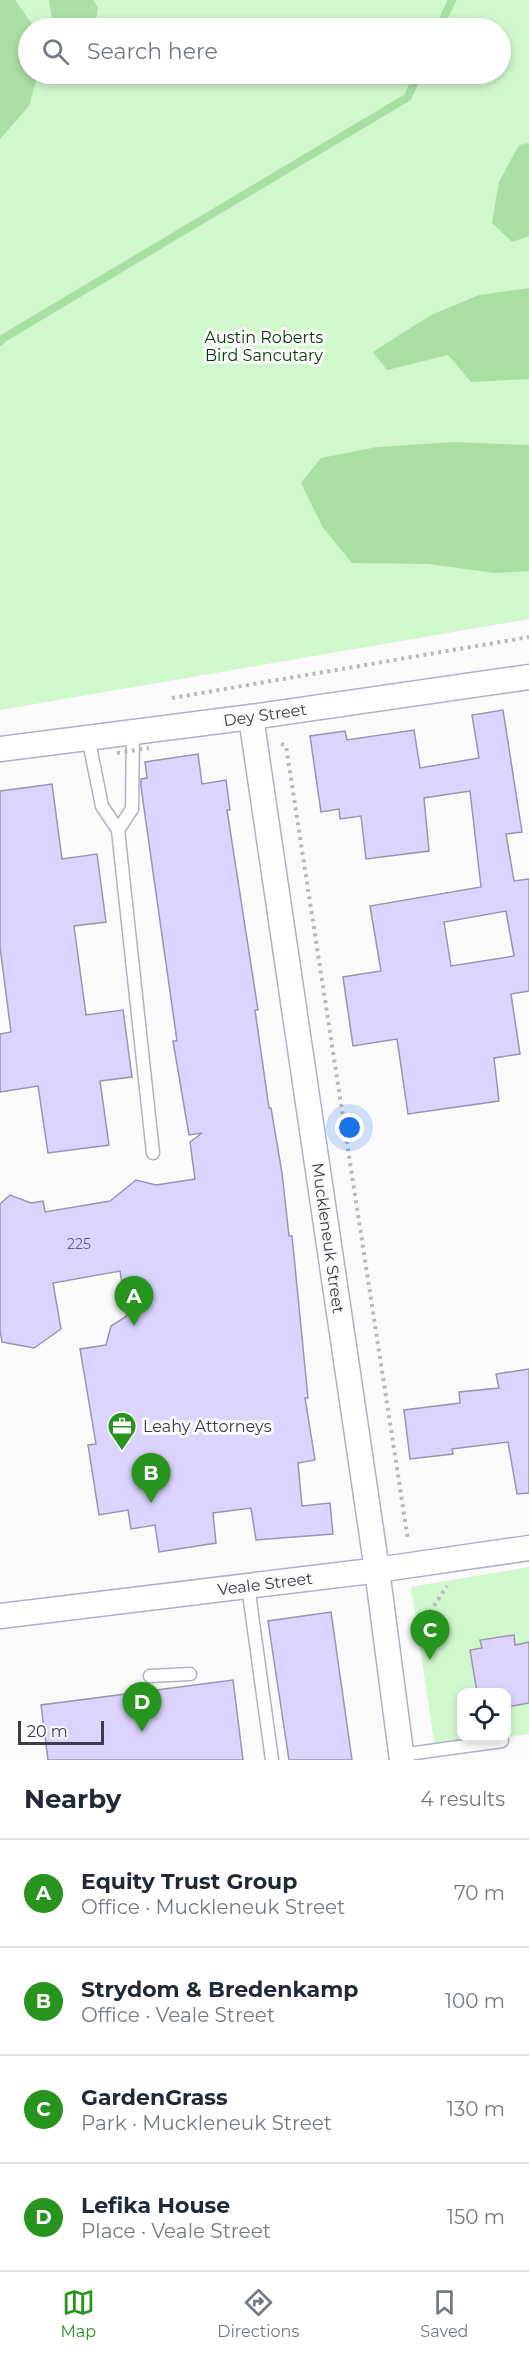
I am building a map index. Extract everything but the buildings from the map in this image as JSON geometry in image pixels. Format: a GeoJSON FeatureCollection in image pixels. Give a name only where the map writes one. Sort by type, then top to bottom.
{"type":"FeatureCollection","features":[{"type":"Feature","properties":{"kind":"street","name":"Dey Street"},"geometry":{"type":"LineString","coordinates":[[0,749],[88,737],[141,740],[251,717],[529,677]]}},
{"type":"Feature","properties":{"kind":"street","name":"Muckleneuk Street"},"geometry":{"type":"LineString","coordinates":[[251,717],[377,1570],[401,1757]]}},
{"type":"Feature","properties":{"kind":"street","name":"Veale Street"},"geometry":{"type":"LineString","coordinates":[[0,1616],[377,1570],[529,1548]]}},
{"type":"Feature","properties":{"kind":"lane"},"geometry":{"type":"LineString","coordinates":[[88,737],[102,806],[118,830],[153,1153]]}},
{"type":"Feature","properties":{"kind":"lane"},"geometry":{"type":"LineString","coordinates":[[118,830],[132,809],[141,740]]}},
{"type":"Feature","properties":{"kind":"lane"},"geometry":{"type":"LineString","coordinates":[[248,1586],[272,1760]]}},
{"type":"Feature","properties":{"kind":"lane"},"geometry":{"type":"LineString","coordinates":[[150,1676],[190,1674]]}},
{"type":"Feature","properties":{"kind":"lane"},"geometry":{"type":"LineString","coordinates":[[401,1757],[502,1742]]}},
{"type":"Feature","properties":{"kind":"path"},"geometry":{"type":"LineString","coordinates":[[163,700],[529,637]]}},
{"type":"Feature","properties":{"kind":"path"},"geometry":{"type":"LineString","coordinates":[[117,753],[141,740]]}},
{"type":"Feature","properties":{"kind":"path"},"geometry":{"type":"LineString","coordinates":[[286,746],[408,1542],[419,1541]]}},
{"type":"Feature","properties":{"kind":"path"},"geometry":{"type":"LineString","coordinates":[[412,1637],[448,1584]]}},
{"type":"Feature","properties":{"kind":"green space","name":"Austin Roberts Bird Sancutary"},"geometry":{"type":"Polygon","coordinates":[[[0,0],[529,0],[529,619],[0,710],[0,0]]]}},
{"type":"Feature","properties":{"kind":"green space"},"geometry":{"type":"Polygon","coordinates":[[[529,1567],[529,1734],[511,1736],[511,1688],[457,1688],[457,1742],[478,1742],[435,1748],[411,1587],[529,1567]]]}},
{"type":"Feature","properties":{"kind":"shaded area"},"geometry":{"type":"Polygon","coordinates":[[[0,0],[15,0],[28,18],[18,18],[18,84],[35,84],[29,106],[0,139],[0,0]]]}},
{"type":"Feature","properties":{"kind":"shaded area"},"geometry":{"type":"Polygon","coordinates":[[[49,0],[93,0],[98,8],[96,18],[52,18],[49,0]]]}},
{"type":"Feature","properties":{"kind":"shaded area"},"geometry":{"type":"Polygon","coordinates":[[[529,143],[529,236],[512,242],[492,223],[499,182],[519,145],[529,143]]]}},
{"type":"Feature","properties":{"kind":"shaded area"},"geometry":{"type":"Polygon","coordinates":[[[529,288],[529,379],[471,382],[448,355],[387,370],[373,352],[431,315],[479,295],[529,288]]]}},
{"type":"Feature","properties":{"kind":"shaded area"},"geometry":{"type":"Polygon","coordinates":[[[455,442],[529,445],[529,571],[495,573],[428,564],[352,563],[323,528],[301,483],[321,458],[377,447],[455,442]]]}},
{"type":"Feature","properties":{"kind":"waterway"},"geometry":{"type":"LineString","coordinates":[[444,18],[452,0]]}},
{"type":"Feature","properties":{"kind":"waterway"},"geometry":{"type":"LineString","coordinates":[[0,342],[408,97],[414,84]]}},
{"type":"Feature","properties":{"kind":"place","name":"Equity Trust Group"},"geometry":{"type":"Point","coordinates":[134,1326]}},
{"type":"Feature","properties":{"kind":"place","name":"Leahy Attorneys"},"geometry":{"type":"Point","coordinates":[122,1452]}},
{"type":"Feature","properties":{"kind":"place","name":"Strydom & Bredenkamp"},"geometry":{"type":"Point","coordinates":[151,1503]}},
{"type":"Feature","properties":{"kind":"place","name":"GardenGrass"},"geometry":{"type":"Point","coordinates":[430,1660]}},
{"type":"Feature","properties":{"kind":"place","name":"Lefika House"},"geometry":{"type":"Point","coordinates":[142,1732]}}]}
